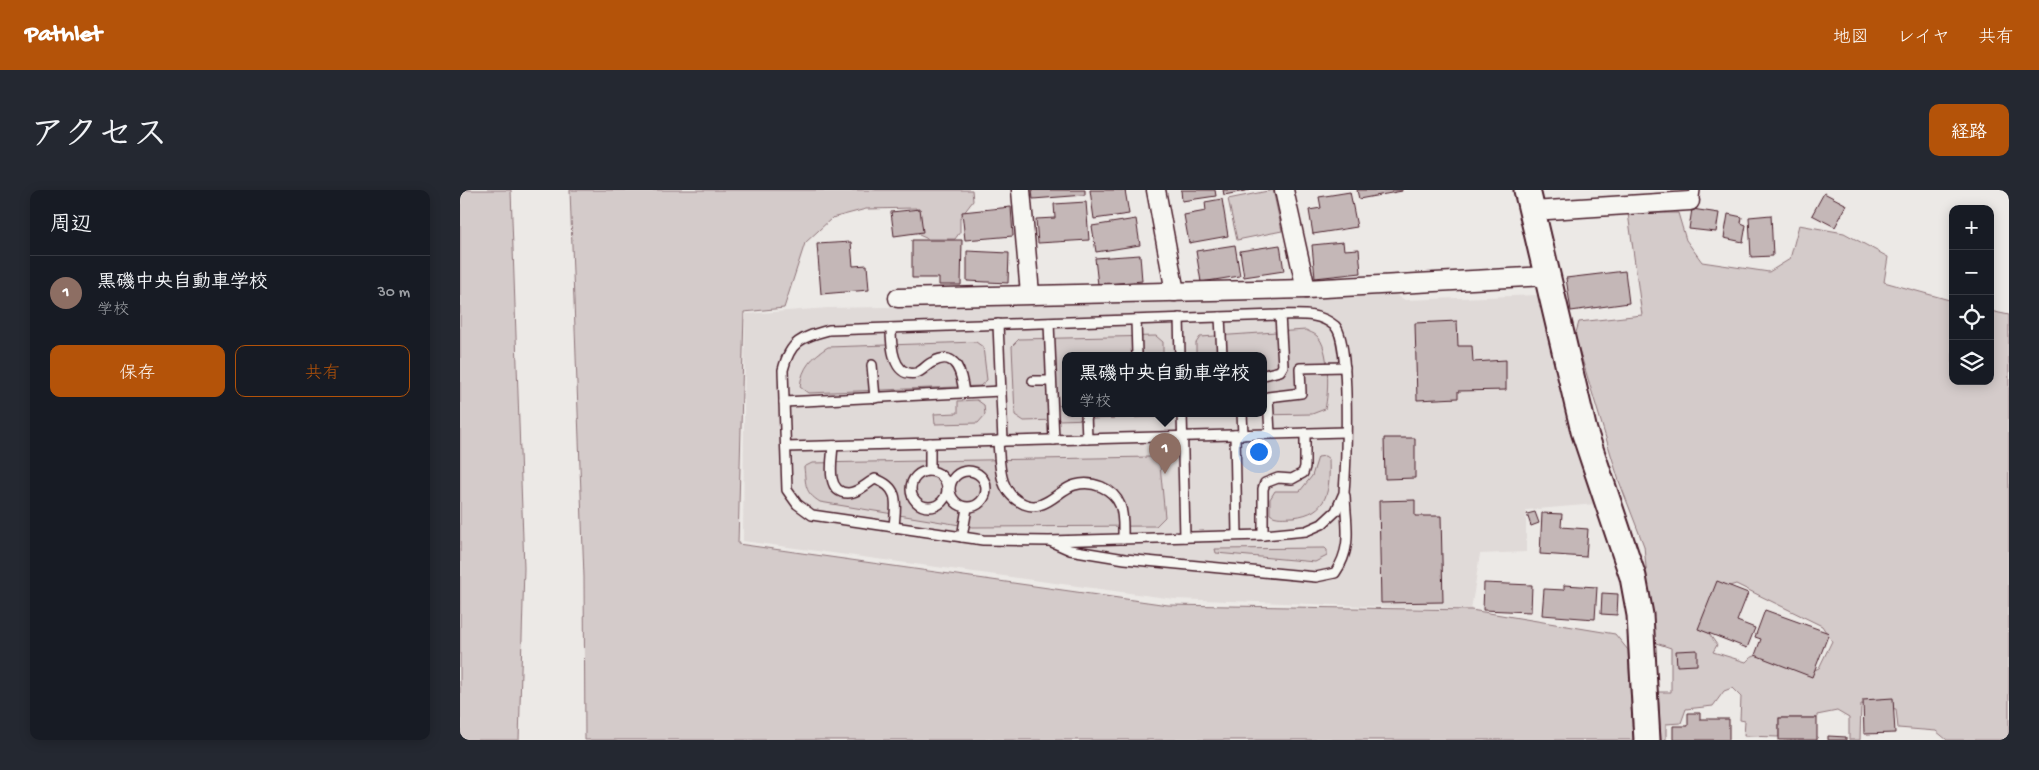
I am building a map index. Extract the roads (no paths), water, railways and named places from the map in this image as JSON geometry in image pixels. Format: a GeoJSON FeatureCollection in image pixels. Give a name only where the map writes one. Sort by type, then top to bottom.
{"type":"FeatureCollection","features":[{"type":"Feature","properties":{"kind":"street"},"geometry":{"type":"LineString","coordinates":[[1021,190],[1030,294]]}},
{"type":"Feature","properties":{"kind":"street"},"geometry":{"type":"LineString","coordinates":[[1156,190],[1175,292]]}},
{"type":"Feature","properties":{"kind":"street"},"geometry":{"type":"LineString","coordinates":[[1284,190],[1306,289]]}},
{"type":"Feature","properties":{"kind":"street"},"geometry":{"type":"LineString","coordinates":[[1647,740],[1640,615],[1633,577],[1584,430],[1530,200],[1693,196]]}},
{"type":"Feature","properties":{"kind":"street"},"geometry":{"type":"LineString","coordinates":[[898,298],[1306,289],[1547,276]]}},
{"type":"Feature","properties":{"kind":"lane"},"geometry":{"type":"LineString","coordinates":[[1267,374],[1280,371],[1283,366],[1280,315]]}},
{"type":"Feature","properties":{"kind":"lane"},"geometry":{"type":"LineString","coordinates":[[1049,541],[1070,550],[1117,558],[1316,577],[1334,572],[1345,558],[1347,542],[1344,493],[1345,367],[1342,339],[1336,327],[1320,316],[1280,315],[828,330],[805,336],[786,355],[783,370],[787,490],[797,504],[812,515],[984,540],[1049,541],[1263,535],[1306,531],[1322,524],[1336,511],[1344,493]]}},
{"type":"Feature","properties":{"kind":"lane"},"geometry":{"type":"LineString","coordinates":[[1220,317],[1222,352]]}},
{"type":"Feature","properties":{"kind":"lane"},"geometry":{"type":"LineString","coordinates":[[1179,318],[1180,352]]}},
{"type":"Feature","properties":{"kind":"lane"},"geometry":{"type":"LineString","coordinates":[[1136,320],[1137,352]]}},
{"type":"Feature","properties":{"kind":"lane"},"geometry":{"type":"LineString","coordinates":[[1049,323],[1054,440]]}},
{"type":"Feature","properties":{"kind":"lane"},"geometry":{"type":"LineString","coordinates":[[998,324],[1002,480],[1007,492],[1016,501],[1028,506],[1040,506],[1073,485],[1086,483],[1102,487],[1113,495],[1120,504],[1123,514],[1123,539]]}},
{"type":"Feature","properties":{"kind":"lane"},"geometry":{"type":"LineString","coordinates":[[891,328],[891,352],[902,369],[909,373],[918,373],[932,362],[949,360],[958,366],[962,373],[964,393]]}},
{"type":"Feature","properties":{"kind":"lane"},"geometry":{"type":"LineString","coordinates":[[872,365],[874,398]]}},
{"type":"Feature","properties":{"kind":"lane"},"geometry":{"type":"LineString","coordinates":[[1270,434],[1268,397],[1302,393],[1300,368],[1345,367]]}},
{"type":"Feature","properties":{"kind":"lane"},"geometry":{"type":"LineString","coordinates":[[1033,381],[1051,381]]}},
{"type":"Feature","properties":{"kind":"lane"},"geometry":{"type":"LineString","coordinates":[[784,402],[1001,391]]}},
{"type":"Feature","properties":{"kind":"lane"},"geometry":{"type":"LineString","coordinates":[[1086,417],[1087,439]]}},
{"type":"Feature","properties":{"kind":"lane"},"geometry":{"type":"LineString","coordinates":[[1182,417],[1184,537]]}},
{"type":"Feature","properties":{"kind":"lane"},"geometry":{"type":"LineString","coordinates":[[1237,535],[1239,435],[1241,417]]}},
{"type":"Feature","properties":{"kind":"lane"},"geometry":{"type":"LineString","coordinates":[[786,447],[1345,432]]}},
{"type":"Feature","properties":{"kind":"lane"},"geometry":{"type":"LineString","coordinates":[[1263,535],[1263,490],[1265,483],[1278,478],[1292,479],[1303,473],[1305,467],[1305,433]]}},
{"type":"Feature","properties":{"kind":"lane"},"geometry":{"type":"LineString","coordinates":[[930,443],[930,471]]}},
{"type":"Feature","properties":{"kind":"lane"},"geometry":{"type":"LineString","coordinates":[[833,446],[832,481],[838,490],[847,493],[858,490],[876,479],[886,483],[892,489],[896,498],[894,528]]}},
{"type":"Feature","properties":{"kind":"lane"},"geometry":{"type":"LineString","coordinates":[[930,471],[919,474],[912,483],[912,495],[918,504],[924,507],[936,506],[945,498],[948,486],[956,475],[962,472],[974,472],[983,478],[985,495],[978,504],[967,508],[961,506],[951,498],[948,486],[941,476],[930,471]]}},
{"type":"Feature","properties":{"kind":"lane"},"geometry":{"type":"LineString","coordinates":[[962,537],[967,508]]}},
{"type":"Feature","properties":{"kind":"place","name":"黒磯中央自動車学校"},"geometry":{"type":"Point","coordinates":[1165,474]}}]}
